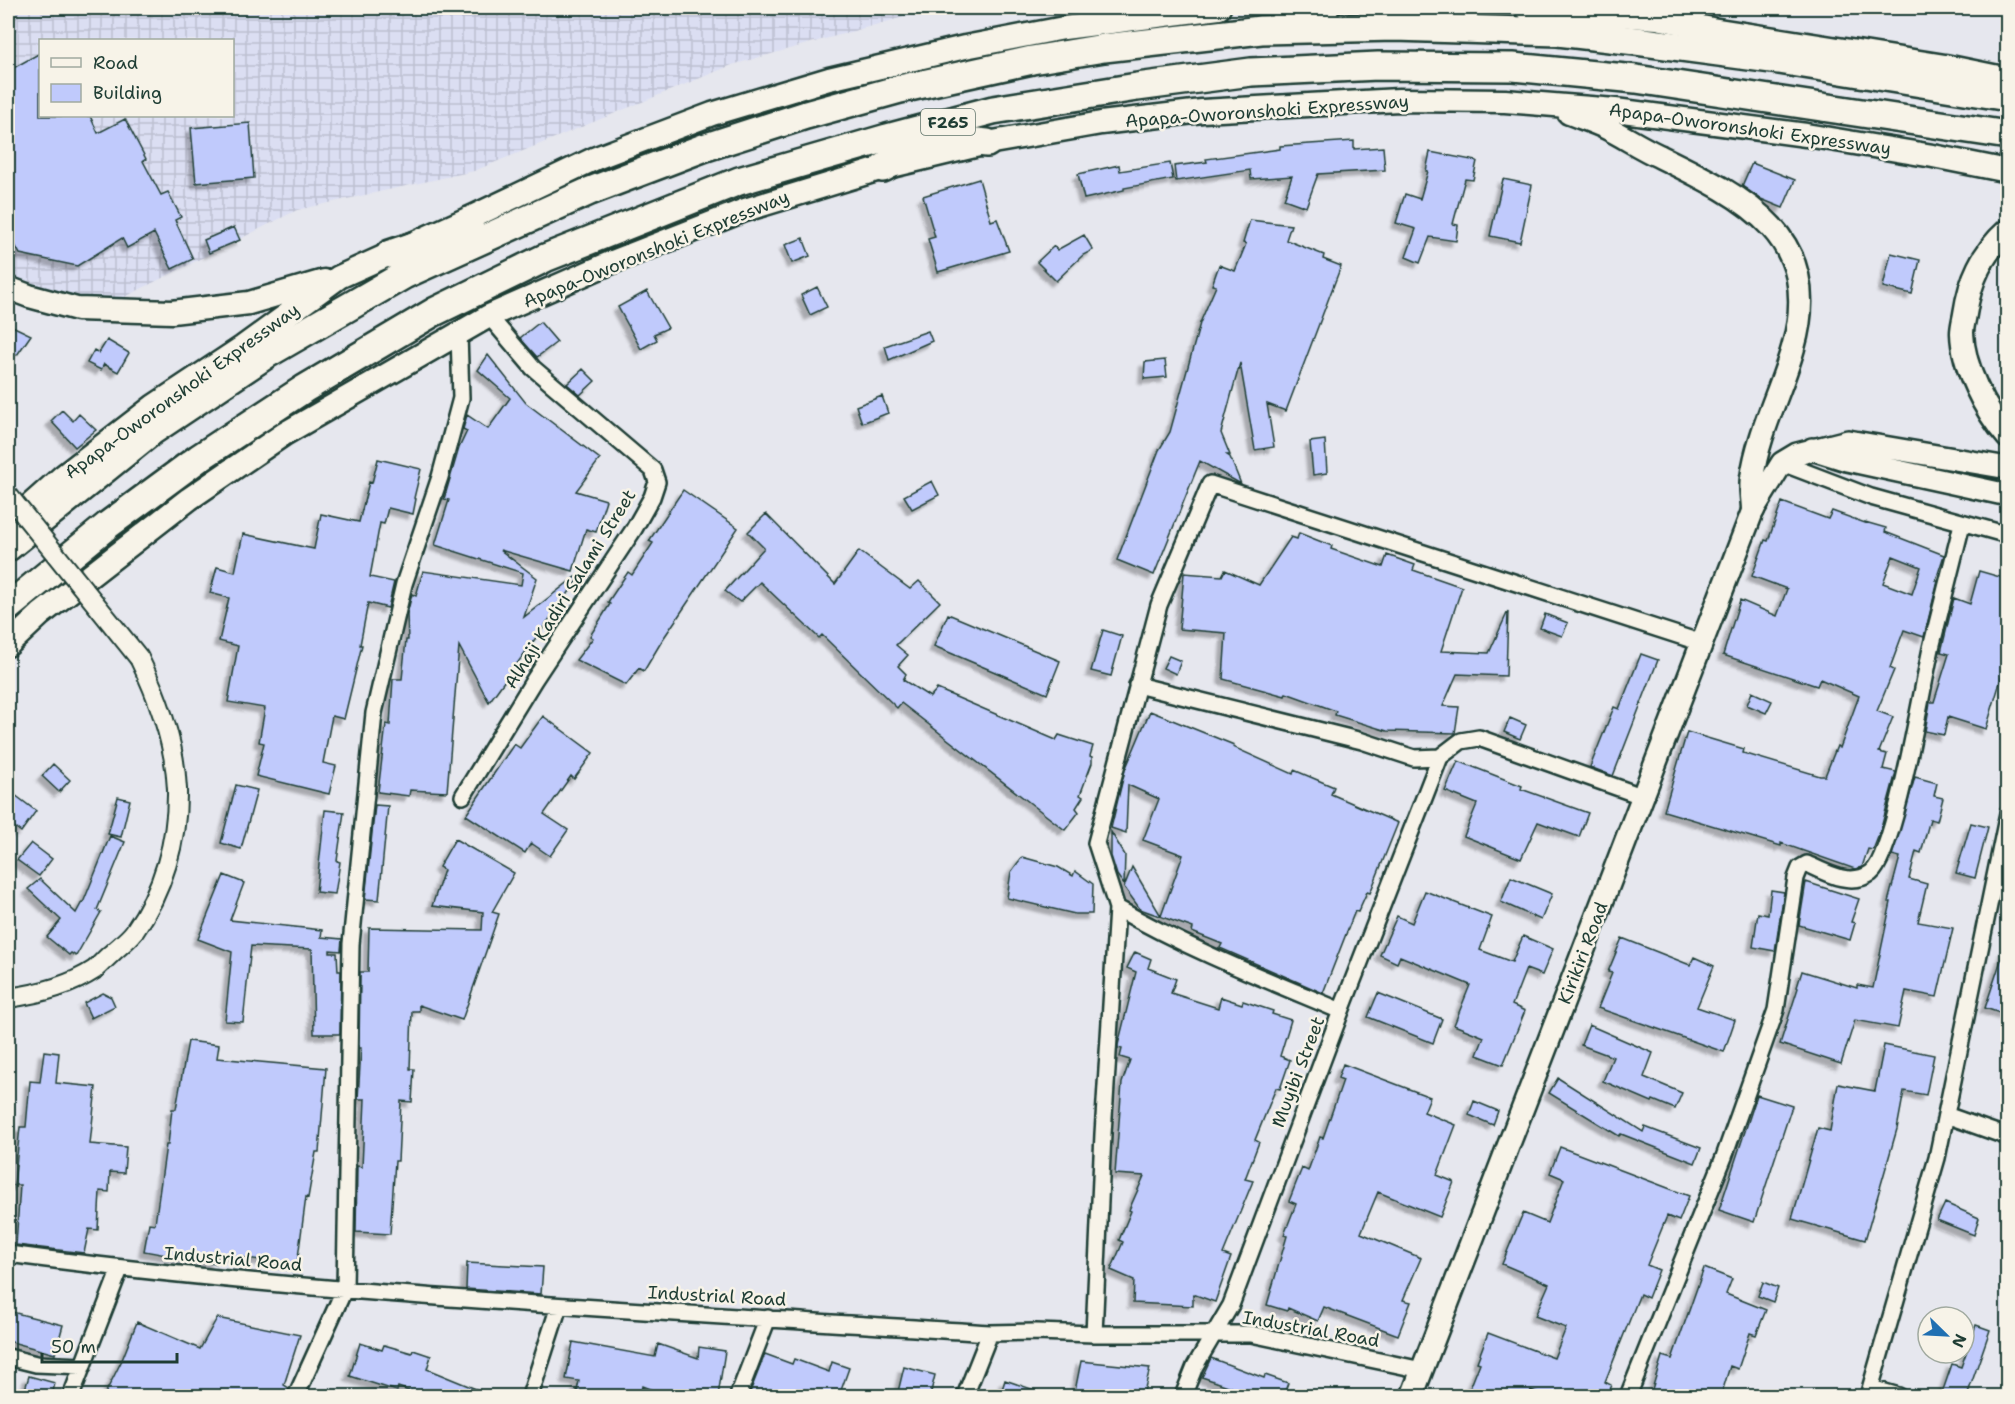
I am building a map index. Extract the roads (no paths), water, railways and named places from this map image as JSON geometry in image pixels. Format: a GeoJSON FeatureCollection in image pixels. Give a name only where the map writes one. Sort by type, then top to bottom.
{"type":"FeatureCollection","features":[{"type":"Feature","properties":{"kind":"highway"},"geometry":{"type":"LineString","coordinates":[[1261,30],[1325,8]]}},
{"type":"Feature","properties":{"kind":"highway"},"geometry":{"type":"LineString","coordinates":[[1350,8],[1395,27]]}},
{"type":"Feature","properties":{"kind":"highway","name":"Apapa-Oworonshoki Expressway"},"geometry":{"type":"LineString","coordinates":[[8,547],[152,430],[397,265],[480,226],[590,191],[703,148],[806,115],[900,89],[1063,55],[1261,30],[1395,27],[1558,32],[1779,60],[2007,97]]}},
{"type":"Feature","properties":{"kind":"highway","name":"Apapa-Oworonshoki Expressway"},"geometry":{"type":"LineString","coordinates":[[8,607],[108,525],[200,458],[304,389],[434,312],[546,258],[739,181],[886,138],[993,110],[1251,72],[1378,66],[1513,68],[1636,79],[2007,135]]}},
{"type":"Feature","properties":{"kind":"highway"},"geometry":{"type":"LineString","coordinates":[[883,168],[993,110]]}},
{"type":"Feature","properties":{"kind":"highway"},"geometry":{"type":"LineString","coordinates":[[886,138],[938,137],[987,143]]}},
{"type":"Feature","properties":{"kind":"highway"},"geometry":{"type":"LineString","coordinates":[[397,265],[444,236],[480,226]]}},
{"type":"Feature","properties":{"kind":"main road","name":"Apapa-Oworonshoki Expressway"},"geometry":{"type":"LineString","coordinates":[[480,226],[596,158],[712,114],[829,79],[965,47],[1064,28],[1219,8]]}},
{"type":"Feature","properties":{"kind":"main road"},"geometry":{"type":"LineString","coordinates":[[1526,8],[1657,18],[1712,29],[1934,64],[2007,79]]}},
{"type":"Feature","properties":{"kind":"main road"},"geometry":{"type":"LineString","coordinates":[[1657,18],[1691,8]]}},
{"type":"Feature","properties":{"kind":"main road","name":"Apapa-Oworonshoki Expressway"},"geometry":{"type":"LineString","coordinates":[[8,645],[41,614],[189,499],[284,434],[489,316],[610,263],[745,210],[883,168],[987,143],[1101,123],[1202,111],[1399,100],[1543,102],[1806,135],[2007,171]]}},
{"type":"Feature","properties":{"kind":"main road"},"geometry":{"type":"LineString","coordinates":[[1543,102],[1607,128],[1726,191],[1754,210],[1774,228],[1788,246],[1796,266],[1800,289],[1800,318],[1794,348],[1751,479],[1753,510]]}},
{"type":"Feature","properties":{"kind":"main road"},"geometry":{"type":"LineString","coordinates":[[2007,230],[1993,243],[1977,269],[1967,300],[1962,333],[1969,368],[1984,406],[2007,437]]}},
{"type":"Feature","properties":{"kind":"main road","name":"Apapa-Oworonshoki Expressway"},"geometry":{"type":"LineString","coordinates":[[8,525],[62,477],[154,406],[243,347],[339,277],[397,265]]}},
{"type":"Feature","properties":{"kind":"main road"},"geometry":{"type":"LineString","coordinates":[[8,288],[77,309],[172,312],[249,303],[339,277]]}},
{"type":"Feature","properties":{"kind":"main road"},"geometry":{"type":"LineString","coordinates":[[1782,463],[1797,453],[1848,441],[2007,468]]}},
{"type":"Feature","properties":{"kind":"main road"},"geometry":{"type":"LineString","coordinates":[[1811,449],[1847,460],[2007,495]]}},
{"type":"Feature","properties":{"kind":"main road","name":"Kirikiri Road"},"geometry":{"type":"LineString","coordinates":[[1412,1396],[1753,510],[1782,463]]}},
{"type":"Feature","properties":{"kind":"street","name":"Alhaji Kadiri Salami Street"},"geometry":{"type":"LineString","coordinates":[[463,796],[534,680],[634,529],[652,497],[657,482],[653,470],[533,368],[489,316]]}},
{"type":"Feature","properties":{"kind":"street"},"geometry":{"type":"LineString","coordinates":[[296,1396],[345,1288],[351,944],[374,713],[404,584],[440,477],[461,398],[459,334]]}},
{"type":"Feature","properties":{"kind":"street"},"geometry":{"type":"LineString","coordinates":[[1782,463],[1871,497],[2007,535]]}},
{"type":"Feature","properties":{"kind":"street"},"geometry":{"type":"LineString","coordinates":[[1094,1335],[1103,1134],[1117,908],[1096,843],[1159,605],[1210,484],[1702,643]]}},
{"type":"Feature","properties":{"kind":"street"},"geometry":{"type":"LineString","coordinates":[[8,495],[139,658],[158,698],[169,738],[177,789],[172,843],[159,891],[133,934],[94,970],[58,988],[8,998]]}},
{"type":"Feature","properties":{"kind":"street"},"geometry":{"type":"LineString","coordinates":[[1628,1396],[1724,1157],[1776,1010],[1796,878],[1800,868],[1807,864],[1848,879],[1861,878],[1873,872],[1884,853],[1894,821],[1932,645],[1962,524]]}},
{"type":"Feature","properties":{"kind":"street"},"geometry":{"type":"LineString","coordinates":[[1137,685],[1362,741],[1414,758],[1440,757],[1461,741],[1479,738],[1644,797]]}},
{"type":"Feature","properties":{"kind":"street","name":"Muyibi Street"},"geometry":{"type":"LineString","coordinates":[[1183,1396],[1195,1366],[1231,1305],[1341,1011],[1440,757]]}},
{"type":"Feature","properties":{"kind":"street"},"geometry":{"type":"LineString","coordinates":[[1899,1396],[1870,1392],[1928,1192],[1946,1115],[2007,813]]}},
{"type":"Feature","properties":{"kind":"street"},"geometry":{"type":"LineString","coordinates":[[1117,908],[1150,927],[1247,972],[1341,1011]]}},
{"type":"Feature","properties":{"kind":"street"},"geometry":{"type":"LineString","coordinates":[[1946,1115],[2007,1137]]}},
{"type":"Feature","properties":{"kind":"street","name":"Industrial Road"},"geometry":{"type":"LineString","coordinates":[[8,1254],[120,1269],[559,1306],[990,1333],[1251,1334],[1422,1370]]}},
{"type":"Feature","properties":{"kind":"street"},"geometry":{"type":"LineString","coordinates":[[71,1396],[120,1269]]}},
{"type":"Feature","properties":{"kind":"street"},"geometry":{"type":"LineString","coordinates":[[530,1396],[559,1306]]}},
{"type":"Feature","properties":{"kind":"street"},"geometry":{"type":"LineString","coordinates":[[738,1396],[768,1318]]}},
{"type":"Feature","properties":{"kind":"street"},"geometry":{"type":"LineString","coordinates":[[965,1396],[990,1333]]}},
{"type":"Feature","properties":{"kind":"street"},"geometry":{"type":"LineString","coordinates":[[8,1357],[36,1364],[83,1366]]}}]}
